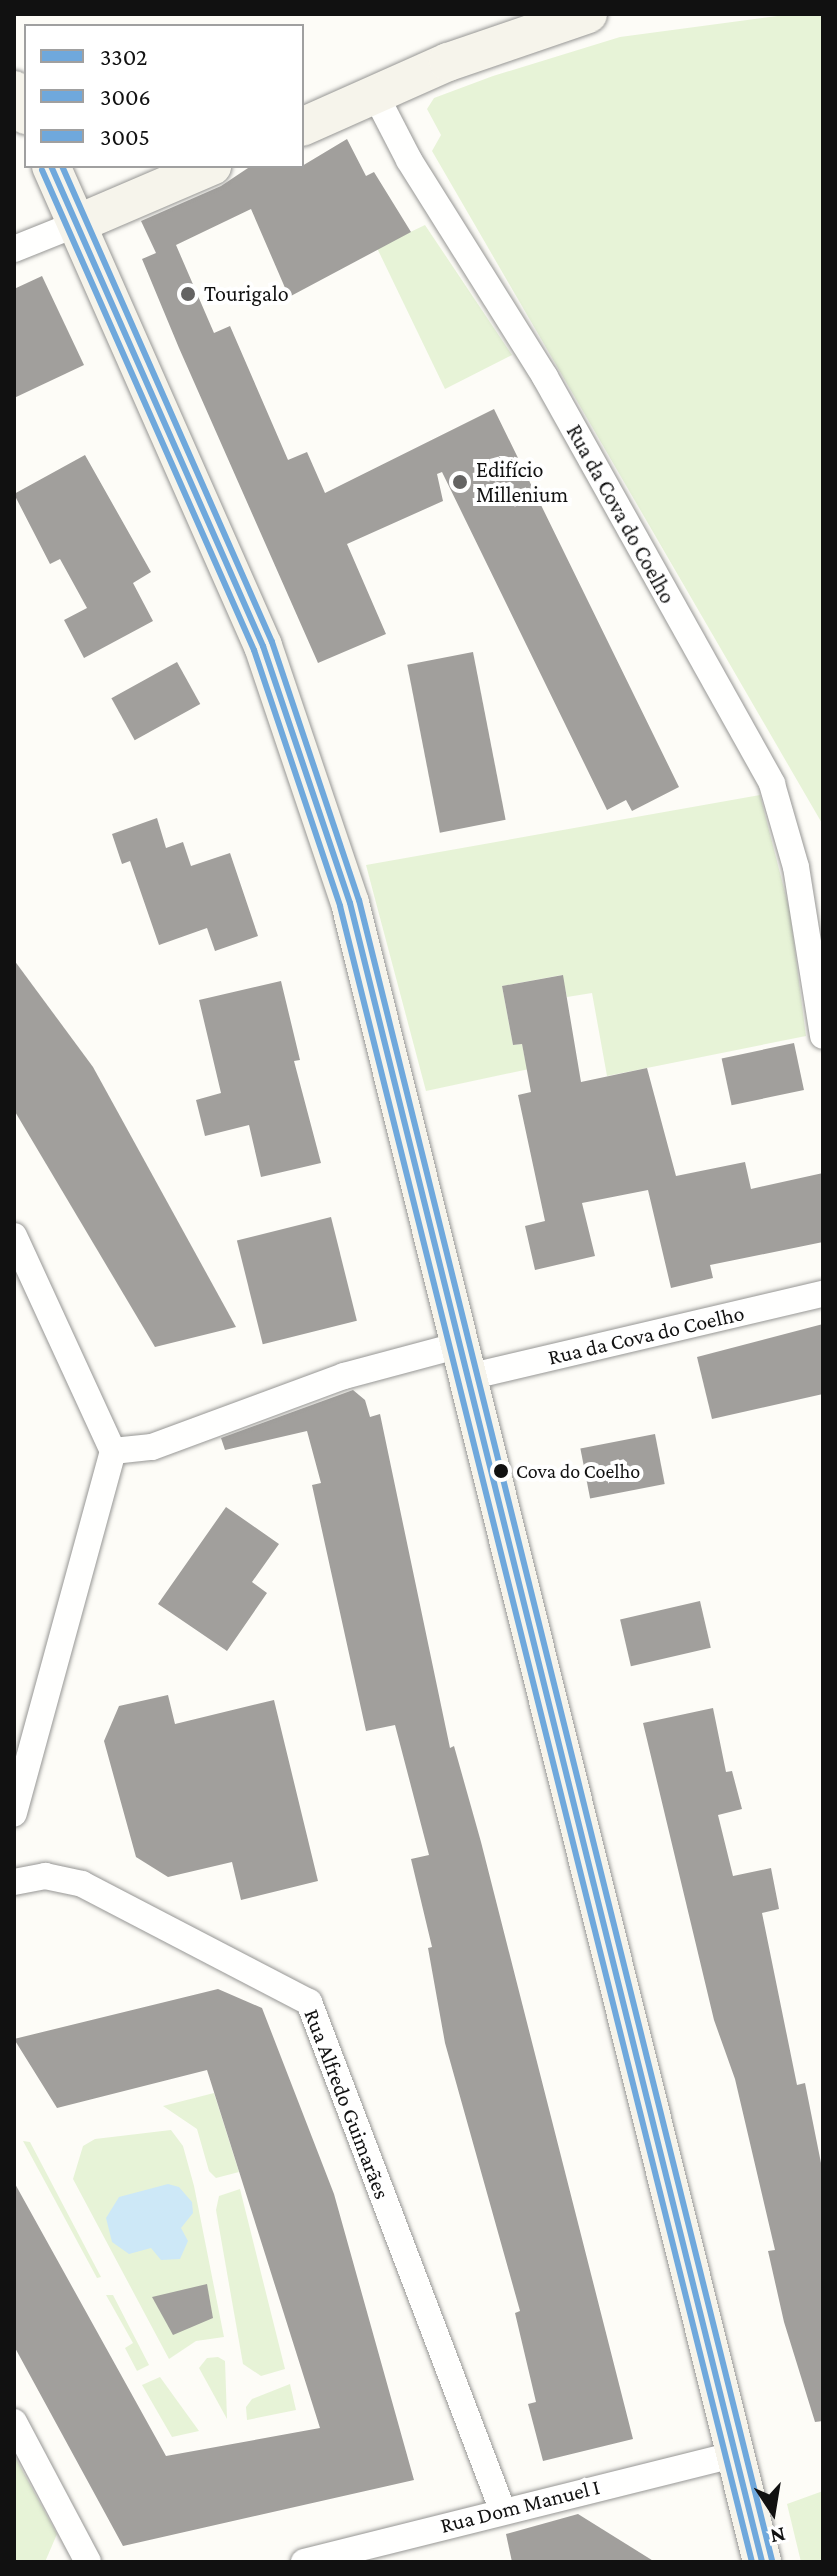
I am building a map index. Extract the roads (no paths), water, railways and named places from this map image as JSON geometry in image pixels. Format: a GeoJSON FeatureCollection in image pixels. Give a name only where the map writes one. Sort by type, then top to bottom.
{"type":"FeatureCollection","features":[{"type":"Feature","properties":{"kind":"main road"},"geometry":{"type":"LineString","coordinates":[[304,126],[448,62],[588,14]]}},
{"type":"Feature","properties":{"kind":"main road"},"geometry":{"type":"LineString","coordinates":[[14,90],[24,111]]}},
{"type":"Feature","properties":{"kind":"main road"},"geometry":{"type":"LineString","coordinates":[[52,168],[79,223],[263,646],[340,873],[762,2562]]}},
{"type":"Feature","properties":{"kind":"main road"},"geometry":{"type":"LineString","coordinates":[[79,223],[207,168]]}},
{"type":"Feature","properties":{"kind":"street","name":"Rua da Cova do Coelho"},"geometry":{"type":"LineString","coordinates":[[375,94],[409,160],[545,377],[772,784],[796,867],[823,1036]]}},
{"type":"Feature","properties":{"kind":"street"},"geometry":{"type":"LineString","coordinates":[[14,249],[79,223]]}},
{"type":"Feature","properties":{"kind":"street"},"geometry":{"type":"LineString","coordinates":[[14,1236],[113,1451],[14,1814]]}},
{"type":"Feature","properties":{"kind":"street","name":"Rua da Cova do Coelho"},"geometry":{"type":"LineString","coordinates":[[113,1451],[152,1447],[344,1376],[464,1361],[823,1294]]}},
{"type":"Feature","properties":{"kind":"street","name":"Rua Alfredo Guimarães"},"geometry":{"type":"LineString","coordinates":[[14,1882],[45,1876],[82,1884],[181,1931],[309,2002],[502,2509]]}},
{"type":"Feature","properties":{"kind":"street"},"geometry":{"type":"LineString","coordinates":[[14,2422],[75,2556]]}},
{"type":"Feature","properties":{"kind":"street","name":"Rua Dom Manuel I"},"geometry":{"type":"LineString","coordinates":[[304,2562],[502,2509],[736,2454]]}},
{"type":"Feature","properties":{"kind":"water"},"geometry":{"type":"Polygon","coordinates":[[[168,2184],[179,2187],[192,2202],[193,2213],[181,2228],[188,2241],[180,2259],[161,2260],[151,2248],[129,2254],[112,2242],[106,2218],[119,2197],[168,2184]]]}},
{"type":"Feature","properties":{"kind":"place","name":"Tourigalo"},"geometry":{"type":"Point","coordinates":[188,294]}},
{"type":"Feature","properties":{"kind":"place","name":"Edifício Millenium"},"geometry":{"type":"Point","coordinates":[460,482]}},
{"type":"Feature","properties":{"kind":"place","name":"Cova do Coelho"},"geometry":{"type":"Point","coordinates":[501,1471]}}]}
